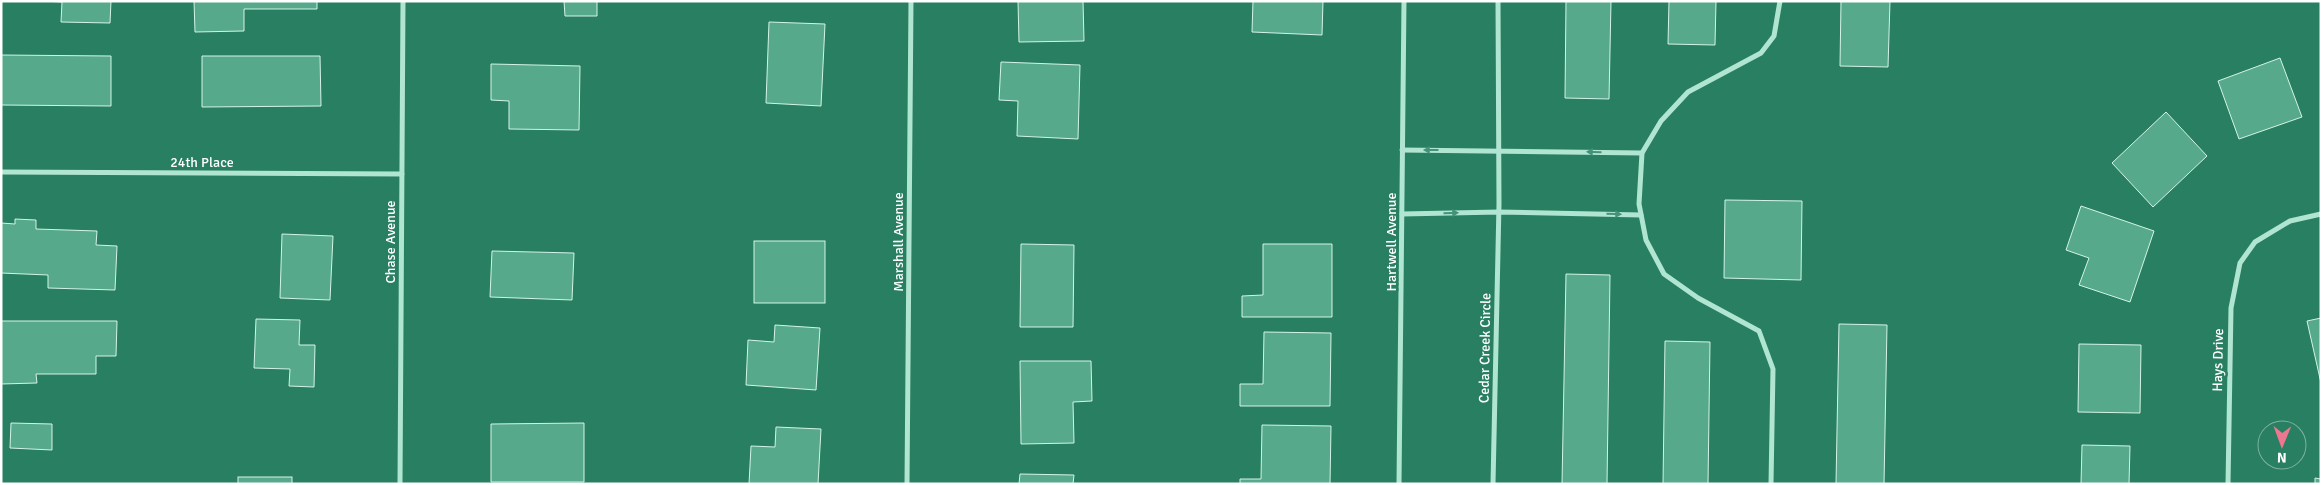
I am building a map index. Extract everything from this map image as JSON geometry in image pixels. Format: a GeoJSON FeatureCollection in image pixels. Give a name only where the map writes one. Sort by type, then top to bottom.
{"type":"FeatureCollection","features":[{"type":"Feature","properties":{"kind":"street","name":"Chase Avenue"},"geometry":{"type":"LineString","coordinates":[[400,484],[404,1]]}},
{"type":"Feature","properties":{"kind":"street","name":"Marshall Avenue"},"geometry":{"type":"LineString","coordinates":[[907,484],[911,1]]}},
{"type":"Feature","properties":{"kind":"street","name":"Hartwell Avenue"},"geometry":{"type":"LineString","coordinates":[[1400,484],[1404,1]]}},
{"type":"Feature","properties":{"kind":"street","name":"Cedar Creek Circle"},"geometry":{"type":"LineString","coordinates":[[1493,484],[1499,212],[1498,1]]}},
{"type":"Feature","properties":{"kind":"street"},"geometry":{"type":"LineString","coordinates":[[1771,484],[1774,368],[1759,331],[1698,298],[1664,274],[1646,240],[1639,204],[1642,154],[1661,121],[1688,92],[1761,53],[1774,36],[1780,1]]}},
{"type":"Feature","properties":{"kind":"street"},"geometry":{"type":"LineString","coordinates":[[1402,150],[1499,150],[1642,154]]}},
{"type":"Feature","properties":{"kind":"street","name":"24th Place"},"geometry":{"type":"LineString","coordinates":[[1,172],[402,174]]}},
{"type":"Feature","properties":{"kind":"street"},"geometry":{"type":"LineString","coordinates":[[1402,214],[1499,212],[1641,215]]}},
{"type":"Feature","properties":{"kind":"street","name":"Hays Drive"},"geometry":{"type":"LineString","coordinates":[[2228,484],[2230,308],[2240,263],[2255,242],[2290,221],[2321,214]]}},
{"type":"Feature","properties":{"kind":"building"},"geometry":{"type":"Polygon","coordinates":[[[43,1],[111,1],[110,23],[61,22],[62,2],[43,1]]]}},
{"type":"Feature","properties":{"kind":"building"},"geometry":{"type":"Polygon","coordinates":[[[194,1],[317,1],[317,9],[244,9],[244,31],[195,32],[194,1]]]}},
{"type":"Feature","properties":{"kind":"building"},"geometry":{"type":"Polygon","coordinates":[[[564,1],[597,1],[597,16],[565,16],[564,1]]]}},
{"type":"Feature","properties":{"kind":"building"},"geometry":{"type":"Polygon","coordinates":[[[1018,1],[1083,1],[1084,41],[1019,42],[1018,1]]]}},
{"type":"Feature","properties":{"kind":"building"},"geometry":{"type":"Polygon","coordinates":[[[1253,1],[1323,1],[1322,35],[1252,32],[1253,1]]]}},
{"type":"Feature","properties":{"kind":"building"},"geometry":{"type":"Polygon","coordinates":[[[1566,1],[1611,1],[1609,99],[1565,98],[1566,1]]]}},
{"type":"Feature","properties":{"kind":"building"},"geometry":{"type":"Polygon","coordinates":[[[1669,1],[1716,1],[1715,45],[1668,44],[1669,1]]]}},
{"type":"Feature","properties":{"kind":"building"},"geometry":{"type":"Polygon","coordinates":[[[1841,1],[1890,1],[1888,67],[1840,66],[1841,1]]]}},
{"type":"Feature","properties":{"kind":"building"},"geometry":{"type":"Polygon","coordinates":[[[769,22],[825,24],[821,106],[766,103],[769,22]]]}},
{"type":"Feature","properties":{"kind":"building"},"geometry":{"type":"Polygon","coordinates":[[[1,55],[111,56],[111,106],[1,105],[1,55]]]}},
{"type":"Feature","properties":{"kind":"building"},"geometry":{"type":"Polygon","coordinates":[[[202,56],[320,56],[321,106],[202,107],[202,56]]]}},
{"type":"Feature","properties":{"kind":"building"},"geometry":{"type":"Polygon","coordinates":[[[2280,58],[2302,117],[2239,139],[2218,81],[2280,58]]]}},
{"type":"Feature","properties":{"kind":"building"},"geometry":{"type":"Polygon","coordinates":[[[1001,62],[1080,65],[1078,139],[1017,136],[1018,101],[999,100],[1001,62]]]}},
{"type":"Feature","properties":{"kind":"building"},"geometry":{"type":"Polygon","coordinates":[[[491,64],[580,66],[579,130],[509,129],[509,101],[491,100],[491,64]]]}},
{"type":"Feature","properties":{"kind":"building"},"geometry":{"type":"Polygon","coordinates":[[[2166,112],[2207,156],[2153,207],[2112,163],[2166,112]]]}},
{"type":"Feature","properties":{"kind":"building"},"geometry":{"type":"Polygon","coordinates":[[[1725,200],[1802,201],[1801,280],[1724,278],[1725,200]]]}},
{"type":"Feature","properties":{"kind":"building"},"geometry":{"type":"Polygon","coordinates":[[[2081,206],[2154,231],[2130,302],[2079,285],[2089,258],[2066,250],[2081,206]]]}},
{"type":"Feature","properties":{"kind":"building"},"geometry":{"type":"Polygon","coordinates":[[[15,219],[36,220],[36,229],[97,231],[96,245],[117,246],[115,290],[48,288],[48,275],[1,273],[1,223],[15,224],[15,219]]]}},
{"type":"Feature","properties":{"kind":"building"},"geometry":{"type":"Polygon","coordinates":[[[282,234],[333,236],[330,300],[280,298],[282,234]]]}},
{"type":"Feature","properties":{"kind":"building"},"geometry":{"type":"Polygon","coordinates":[[[754,241],[825,241],[825,303],[754,303],[754,241]]]}},
{"type":"Feature","properties":{"kind":"building"},"geometry":{"type":"Polygon","coordinates":[[[1021,244],[1074,245],[1073,327],[1020,327],[1021,244]]]}},
{"type":"Feature","properties":{"kind":"building"},"geometry":{"type":"Polygon","coordinates":[[[1263,244],[1332,244],[1332,317],[1242,317],[1242,296],[1263,295],[1263,244]]]}},
{"type":"Feature","properties":{"kind":"building"},"geometry":{"type":"Polygon","coordinates":[[[492,251],[574,253],[572,300],[490,297],[492,251]]]}},
{"type":"Feature","properties":{"kind":"building"},"geometry":{"type":"Polygon","coordinates":[[[1566,274],[1610,275],[1607,484],[1562,484],[1566,274]]]}},
{"type":"Feature","properties":{"kind":"building"},"geometry":{"type":"Polygon","coordinates":[[[2321,318],[2321,383],[2307,321],[2321,318]]]}},
{"type":"Feature","properties":{"kind":"building"},"geometry":{"type":"Polygon","coordinates":[[[256,319],[300,320],[299,345],[315,345],[314,387],[289,386],[290,369],[254,368],[256,319]]]}},
{"type":"Feature","properties":{"kind":"building"},"geometry":{"type":"Polygon","coordinates":[[[1,321],[117,321],[116,356],[96,356],[96,374],[36,374],[37,383],[1,384],[1,321]]]}},
{"type":"Feature","properties":{"kind":"building"},"geometry":{"type":"Polygon","coordinates":[[[1839,324],[1887,325],[1884,484],[1836,484],[1839,324]]]}},
{"type":"Feature","properties":{"kind":"building"},"geometry":{"type":"Polygon","coordinates":[[[775,325],[820,328],[816,390],[746,385],[748,340],[774,342],[775,325]]]}},
{"type":"Feature","properties":{"kind":"building"},"geometry":{"type":"Polygon","coordinates":[[[1264,332],[1331,333],[1330,406],[1240,406],[1240,384],[1263,384],[1264,332]]]}},
{"type":"Feature","properties":{"kind":"building"},"geometry":{"type":"Polygon","coordinates":[[[1665,341],[1710,342],[1708,484],[1663,484],[1665,341]]]}},
{"type":"Feature","properties":{"kind":"building"},"geometry":{"type":"Polygon","coordinates":[[[2079,344],[2141,345],[2140,413],[2078,412],[2079,344]]]}},
{"type":"Feature","properties":{"kind":"building"},"geometry":{"type":"Polygon","coordinates":[[[1020,361],[1091,361],[1092,401],[1073,402],[1074,443],[1021,444],[1020,361]]]}},
{"type":"Feature","properties":{"kind":"building"},"geometry":{"type":"Polygon","coordinates":[[[11,423],[52,424],[52,450],[10,448],[11,423]]]}},
{"type":"Feature","properties":{"kind":"building"},"geometry":{"type":"Polygon","coordinates":[[[584,423],[584,482],[491,482],[491,424],[584,423]]]}},
{"type":"Feature","properties":{"kind":"building"},"geometry":{"type":"Polygon","coordinates":[[[1262,425],[1331,426],[1330,484],[1240,484],[1240,479],[1261,479],[1262,425]]]}},
{"type":"Feature","properties":{"kind":"building"},"geometry":{"type":"Polygon","coordinates":[[[776,427],[821,429],[818,484],[749,484],[751,446],[775,447],[776,427]]]}},
{"type":"Feature","properties":{"kind":"building"},"geometry":{"type":"Polygon","coordinates":[[[2082,445],[2130,446],[2129,484],[2081,484],[2082,445]]]}},
{"type":"Feature","properties":{"kind":"building"},"geometry":{"type":"Polygon","coordinates":[[[1020,474],[1074,475],[1073,484],[1019,484],[1020,474]]]}},
{"type":"Feature","properties":{"kind":"building"},"geometry":{"type":"Polygon","coordinates":[[[238,477],[292,477],[292,484],[238,484],[238,477]]]}},
{"type":"Feature","properties":{"kind":"building"},"geometry":{"type":"Polygon","coordinates":[[[2315,478],[2321,479],[2321,484],[2315,484],[2315,478]]]}}]}
